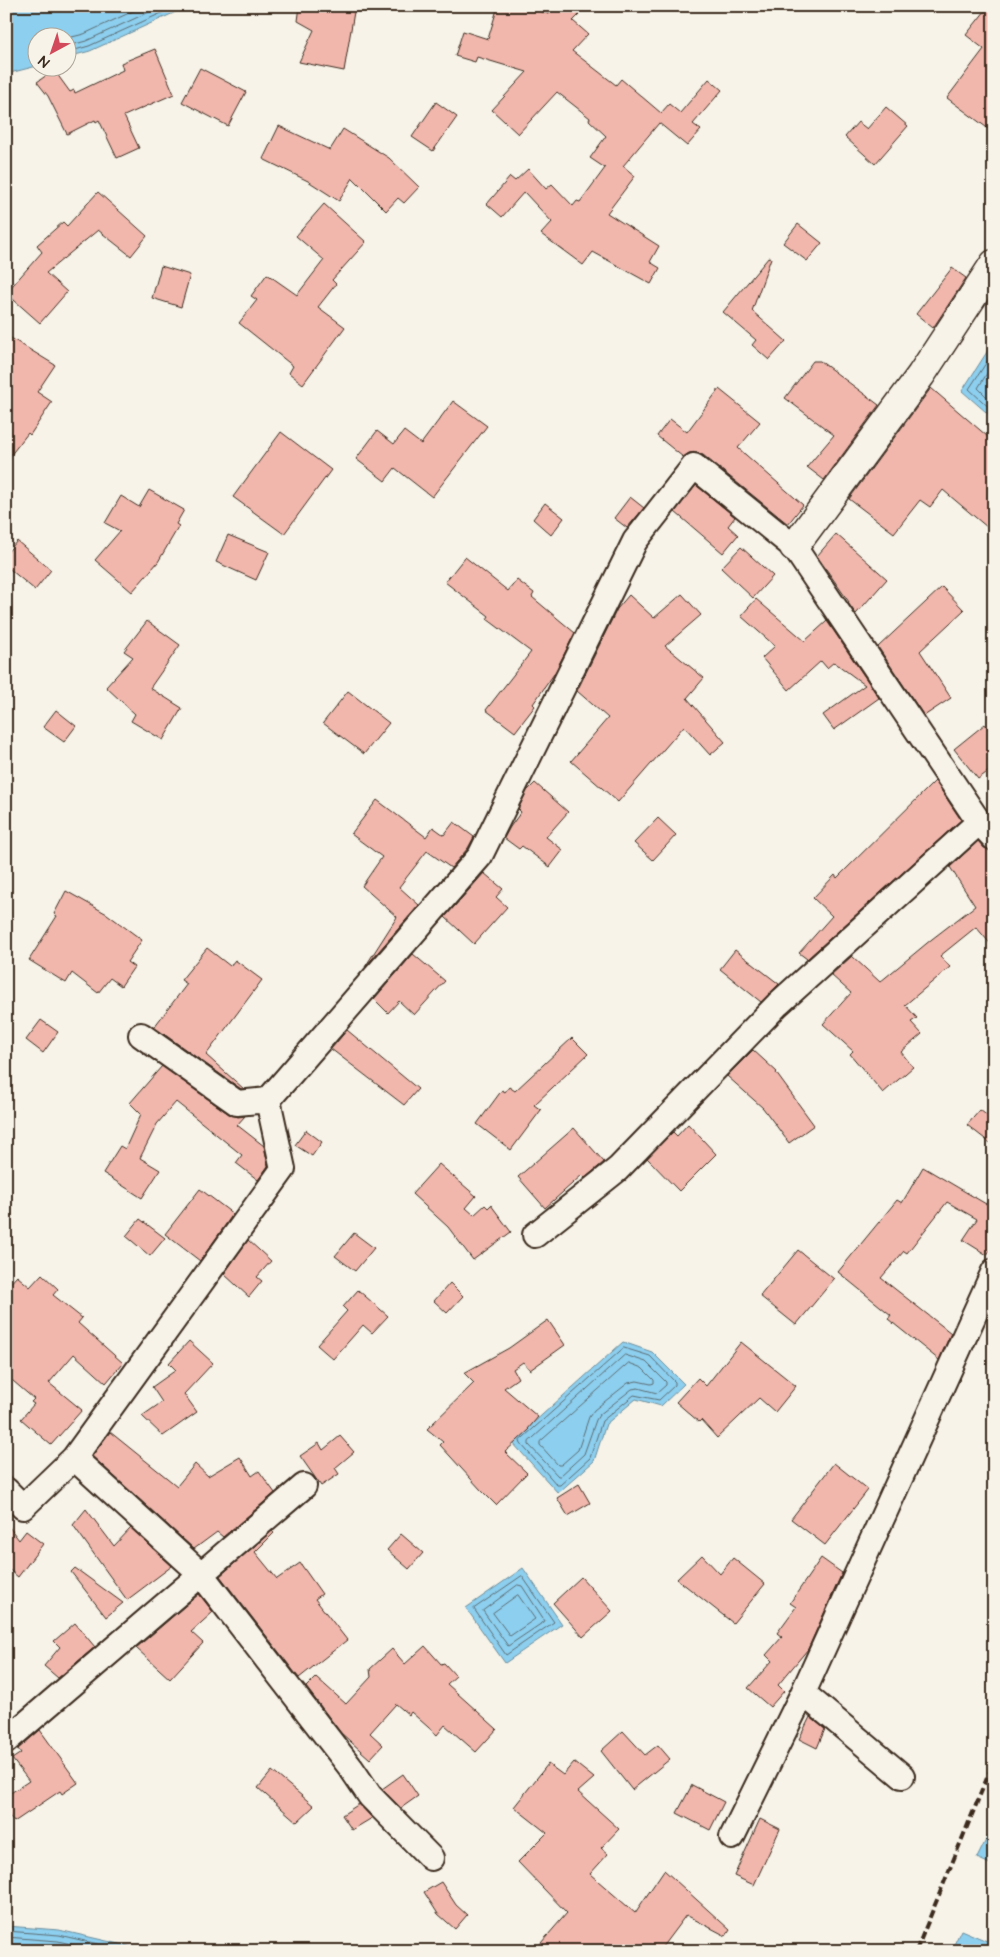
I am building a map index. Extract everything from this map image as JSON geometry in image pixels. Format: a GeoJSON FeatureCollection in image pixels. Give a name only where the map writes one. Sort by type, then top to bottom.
{"type":"FeatureCollection","features":[{"type":"Feature","properties":{"kind":"street"},"geometry":{"type":"LineString","coordinates":[[794,547],[921,375],[994,264]]}},
{"type":"Feature","properties":{"kind":"street"},"geometry":{"type":"LineString","coordinates":[[141,1035],[237,1103],[268,1100],[480,856],[635,541],[694,466],[794,547],[986,830],[778,1004],[618,1169],[535,1235]]}},
{"type":"Feature","properties":{"kind":"street"},"geometry":{"type":"LineString","coordinates":[[6,1490],[23,1507],[74,1458],[283,1169],[268,1100]]}},
{"type":"Feature","properties":{"kind":"street"},"geometry":{"type":"LineString","coordinates":[[732,1838],[803,1693],[994,1271]]}},
{"type":"Feature","properties":{"kind":"street"},"geometry":{"type":"LineString","coordinates":[[74,1458],[201,1574],[352,1768],[370,1796],[431,1858]]}},
{"type":"Feature","properties":{"kind":"street"},"geometry":{"type":"LineString","coordinates":[[6,1741],[304,1486]]}},
{"type":"Feature","properties":{"kind":"street"},"geometry":{"type":"LineString","coordinates":[[803,1693],[902,1776]]}},
{"type":"Feature","properties":{"kind":"water"},"geometry":{"type":"Polygon","coordinates":[[[6,6],[189,6],[90,51],[78,54],[78,28],[28,28],[28,68],[6,74],[6,6]]]}},
{"type":"Feature","properties":{"kind":"water"},"geometry":{"type":"Polygon","coordinates":[[[994,341],[994,419],[962,391],[994,341]]]}},
{"type":"Feature","properties":{"kind":"water"},"geometry":{"type":"Polygon","coordinates":[[[623,1342],[652,1352],[684,1384],[661,1406],[636,1399],[606,1424],[594,1461],[558,1493],[512,1442],[623,1342]]]}},
{"type":"Feature","properties":{"kind":"water"},"geometry":{"type":"Polygon","coordinates":[[[523,1568],[562,1624],[505,1663],[466,1608],[523,1568]]]}},
{"type":"Feature","properties":{"kind":"water"},"geometry":{"type":"Polygon","coordinates":[[[994,1824],[994,1866],[977,1858],[994,1824]]]}},
{"type":"Feature","properties":{"kind":"water"},"geometry":{"type":"Polygon","coordinates":[[[6,1926],[59,1930],[150,1951],[6,1951],[6,1926]]]}},
{"type":"Feature","properties":{"kind":"water"},"geometry":{"type":"Polygon","coordinates":[[[961,1930],[994,1944],[994,1951],[951,1951],[961,1930]]]}},
{"type":"Feature","properties":{"kind":"building"},"geometry":{"type":"Polygon","coordinates":[[[300,6],[355,6],[344,71],[299,62],[314,30],[298,21],[300,6]]]}},
{"type":"Feature","properties":{"kind":"building"},"geometry":{"type":"Polygon","coordinates":[[[498,6],[523,6],[549,14],[556,6],[569,6],[579,15],[573,21],[588,34],[572,51],[616,85],[621,79],[661,113],[669,104],[680,113],[709,79],[722,90],[693,124],[701,130],[687,146],[659,123],[623,166],[635,176],[607,213],[659,246],[650,262],[660,268],[651,284],[593,252],[583,265],[541,234],[552,222],[524,192],[502,217],[487,204],[510,177],[515,181],[528,169],[546,189],[552,184],[573,206],[577,201],[580,202],[605,168],[590,158],[606,136],[589,120],[590,118],[557,92],[518,134],[492,110],[527,72],[477,57],[475,62],[455,56],[463,31],[488,39],[498,6]]]}},
{"type":"Feature","properties":{"kind":"building"},"geometry":{"type":"Polygon","coordinates":[[[989,6],[994,6],[994,133],[947,98],[984,49],[966,35],[989,6]]]}},
{"type":"Feature","properties":{"kind":"building"},"geometry":{"type":"Polygon","coordinates":[[[155,49],[174,94],[124,116],[139,148],[117,158],[99,120],[96,122],[95,120],[67,134],[48,96],[37,82],[43,78],[60,78],[70,92],[74,90],[75,93],[123,70],[121,63],[155,49]]]}},
{"type":"Feature","properties":{"kind":"building"},"geometry":{"type":"Polygon","coordinates":[[[200,68],[246,92],[228,126],[182,102],[200,68]]]}},
{"type":"Feature","properties":{"kind":"building"},"geometry":{"type":"Polygon","coordinates":[[[436,102],[457,117],[433,151],[412,137],[436,102]]]}},
{"type":"Feature","properties":{"kind":"building"},"geometry":{"type":"Polygon","coordinates":[[[886,107],[908,126],[875,164],[845,137],[858,122],[867,129],[886,107]]]}},
{"type":"Feature","properties":{"kind":"building"},"geometry":{"type":"Polygon","coordinates":[[[279,126],[330,150],[343,129],[389,158],[419,187],[404,203],[398,198],[386,211],[353,178],[339,201],[308,181],[263,159],[279,126]]]}},
{"type":"Feature","properties":{"kind":"building"},"geometry":{"type":"Polygon","coordinates":[[[98,192],[147,236],[131,256],[98,230],[46,273],[67,292],[40,323],[6,293],[42,252],[37,245],[63,222],[67,226],[98,192]]]}},
{"type":"Feature","properties":{"kind":"building"},"geometry":{"type":"Polygon","coordinates":[[[324,204],[366,242],[332,280],[336,284],[318,307],[345,327],[303,384],[289,373],[293,366],[239,323],[257,300],[251,296],[267,274],[297,295],[324,260],[296,236],[324,204]]]}},
{"type":"Feature","properties":{"kind":"building"},"geometry":{"type":"Polygon","coordinates":[[[798,224],[822,243],[807,261],[783,243],[798,224]]]}},
{"type":"Feature","properties":{"kind":"building"},"geometry":{"type":"Polygon","coordinates":[[[769,257],[771,258],[752,311],[786,341],[769,360],[752,345],[756,340],[723,312],[769,257]]]}},
{"type":"Feature","properties":{"kind":"building"},"geometry":{"type":"Polygon","coordinates":[[[161,266],[190,275],[181,307],[152,298],[161,266]]]}},
{"type":"Feature","properties":{"kind":"building"},"geometry":{"type":"Polygon","coordinates":[[[952,268],[966,278],[933,328],[916,314],[952,268]]]}},
{"type":"Feature","properties":{"kind":"building"},"geometry":{"type":"Polygon","coordinates":[[[6,335],[55,365],[37,392],[52,402],[30,435],[28,433],[6,461],[6,335]]]}},
{"type":"Feature","properties":{"kind":"building"},"geometry":{"type":"Polygon","coordinates":[[[813,361],[820,361],[879,405],[824,480],[807,467],[834,435],[785,398],[813,361]]]}},
{"type":"Feature","properties":{"kind":"building"},"geometry":{"type":"Polygon","coordinates":[[[931,388],[994,442],[994,533],[943,490],[930,507],[920,500],[894,533],[849,499],[931,388]]]}},
{"type":"Feature","properties":{"kind":"building"},"geometry":{"type":"Polygon","coordinates":[[[719,389],[760,422],[738,448],[803,505],[788,524],[703,455],[696,452],[689,453],[683,457],[657,436],[670,419],[687,432],[719,389]]]}},
{"type":"Feature","properties":{"kind":"building"},"geometry":{"type":"Polygon","coordinates":[[[453,401],[487,426],[432,497],[395,468],[385,481],[356,459],[377,431],[394,444],[404,431],[421,444],[453,401]]]}},
{"type":"Feature","properties":{"kind":"building"},"geometry":{"type":"Polygon","coordinates":[[[281,432],[331,470],[284,534],[233,497],[281,432]]]}},
{"type":"Feature","properties":{"kind":"building"},"geometry":{"type":"Polygon","coordinates":[[[696,485],[735,517],[728,526],[738,535],[723,553],[675,512],[696,485]]]}},
{"type":"Feature","properties":{"kind":"building"},"geometry":{"type":"Polygon","coordinates":[[[149,490],[184,510],[176,524],[179,526],[158,562],[132,592],[95,560],[120,531],[105,523],[121,496],[139,507],[149,490]]]}},
{"type":"Feature","properties":{"kind":"building"},"geometry":{"type":"Polygon","coordinates":[[[630,497],[644,508],[627,528],[614,518],[630,497]]]}},
{"type":"Feature","properties":{"kind":"building"},"geometry":{"type":"Polygon","coordinates":[[[545,503],[564,518],[551,535],[533,519],[545,503]]]}},
{"type":"Feature","properties":{"kind":"building"},"geometry":{"type":"Polygon","coordinates":[[[836,534],[887,579],[856,614],[817,556],[836,534]]]}},
{"type":"Feature","properties":{"kind":"building"},"geometry":{"type":"Polygon","coordinates":[[[228,535],[269,552],[256,580],[216,562],[228,535]]]}},
{"type":"Feature","properties":{"kind":"building"},"geometry":{"type":"Polygon","coordinates":[[[17,541],[51,570],[35,590],[6,566],[6,554],[17,541]]]}},
{"type":"Feature","properties":{"kind":"building"},"geometry":{"type":"Polygon","coordinates":[[[741,547],[773,576],[753,598],[721,568],[741,547]]]}},
{"type":"Feature","properties":{"kind":"building"},"geometry":{"type":"Polygon","coordinates":[[[465,557],[508,591],[517,580],[534,593],[532,597],[575,633],[554,674],[533,704],[535,706],[515,732],[486,710],[531,652],[487,619],[489,616],[445,582],[465,557]]]}},
{"type":"Feature","properties":{"kind":"building"},"geometry":{"type":"Polygon","coordinates":[[[942,587],[964,610],[920,651],[951,698],[924,716],[878,647],[942,587]]]}},
{"type":"Feature","properties":{"kind":"building"},"geometry":{"type":"Polygon","coordinates":[[[682,594],[701,615],[665,646],[704,678],[687,698],[725,742],[710,755],[684,726],[618,802],[571,761],[608,718],[577,691],[617,609],[629,595],[654,618],[682,594]]]}},
{"type":"Feature","properties":{"kind":"building"},"geometry":{"type":"Polygon","coordinates":[[[756,599],[805,641],[827,621],[879,698],[834,730],[823,715],[865,685],[834,662],[827,668],[821,661],[789,690],[762,658],[775,646],[741,616],[756,599]]]}},
{"type":"Feature","properties":{"kind":"building"},"geometry":{"type":"Polygon","coordinates":[[[147,621],[180,645],[150,688],[182,708],[163,740],[131,721],[135,714],[106,687],[133,657],[124,651],[147,621]]]}},
{"type":"Feature","properties":{"kind":"building"},"geometry":{"type":"Polygon","coordinates":[[[348,691],[389,723],[364,754],[323,723],[348,691]]]}},
{"type":"Feature","properties":{"kind":"building"},"geometry":{"type":"Polygon","coordinates":[[[56,710],[76,726],[64,742],[43,727],[56,710]]]}},
{"type":"Feature","properties":{"kind":"building"},"geometry":{"type":"Polygon","coordinates":[[[985,724],[994,735],[994,767],[978,779],[954,749],[985,724]]]}},
{"type":"Feature","properties":{"kind":"building"},"geometry":{"type":"Polygon","coordinates":[[[935,781],[961,820],[807,959],[799,953],[832,916],[813,898],[835,875],[837,878],[935,781]]]}},
{"type":"Feature","properties":{"kind":"building"},"geometry":{"type":"Polygon","coordinates":[[[535,783],[568,812],[546,837],[563,850],[550,867],[522,846],[519,849],[504,838],[521,812],[518,809],[527,791],[535,783]]]}},
{"type":"Feature","properties":{"kind":"building"},"geometry":{"type":"Polygon","coordinates":[[[377,800],[426,837],[433,827],[444,835],[454,822],[474,837],[468,848],[451,868],[427,851],[399,887],[419,905],[365,967],[397,917],[362,886],[382,857],[351,834],[377,800]]]}},
{"type":"Feature","properties":{"kind":"building"},"geometry":{"type":"Polygon","coordinates":[[[658,818],[676,835],[653,860],[634,843],[658,818]]]}},
{"type":"Feature","properties":{"kind":"building"},"geometry":{"type":"Polygon","coordinates":[[[978,841],[984,848],[994,851],[994,948],[976,927],[940,956],[950,967],[905,1005],[917,1018],[911,1022],[922,1034],[901,1052],[913,1067],[883,1093],[850,1054],[853,1051],[823,1024],[851,993],[831,975],[852,956],[880,982],[975,906],[950,867],[978,841]]]}},
{"type":"Feature","properties":{"kind":"building"},"geometry":{"type":"Polygon","coordinates":[[[484,873],[503,889],[496,897],[507,907],[474,944],[445,917],[484,873]]]}},
{"type":"Feature","properties":{"kind":"building"},"geometry":{"type":"Polygon","coordinates":[[[66,891],[107,914],[142,940],[127,962],[134,967],[121,986],[110,978],[98,993],[72,973],[66,983],[29,960],[57,916],[54,914],[66,891]]]}},
{"type":"Feature","properties":{"kind":"building"},"geometry":{"type":"Polygon","coordinates":[[[207,948],[230,966],[235,960],[262,980],[206,1055],[244,1089],[241,1089],[154,1027],[187,984],[181,980],[207,948]]]}},
{"type":"Feature","properties":{"kind":"building"},"geometry":{"type":"Polygon","coordinates":[[[735,950],[779,984],[761,1002],[720,969],[735,950]]]}},
{"type":"Feature","properties":{"kind":"building"},"geometry":{"type":"Polygon","coordinates":[[[413,954],[445,981],[414,1015],[399,1001],[388,1013],[374,999],[413,954]]]}},
{"type":"Feature","properties":{"kind":"building"},"geometry":{"type":"Polygon","coordinates":[[[41,1020],[58,1032],[43,1053],[26,1040],[41,1020]]]}},
{"type":"Feature","properties":{"kind":"building"},"geometry":{"type":"Polygon","coordinates":[[[347,1030],[418,1089],[404,1105],[331,1049],[347,1030]]]}},
{"type":"Feature","properties":{"kind":"building"},"geometry":{"type":"Polygon","coordinates":[[[572,1038],[588,1054],[534,1105],[541,1110],[511,1150],[477,1124],[502,1090],[505,1092],[509,1087],[515,1091],[572,1038]]]}},
{"type":"Feature","properties":{"kind":"building"},"geometry":{"type":"Polygon","coordinates":[[[753,1050],[777,1072],[814,1125],[789,1143],[763,1108],[727,1076],[753,1050]]]}},
{"type":"Feature","properties":{"kind":"building"},"geometry":{"type":"Polygon","coordinates":[[[162,1066],[229,1114],[238,1117],[245,1116],[237,1125],[264,1146],[268,1166],[258,1180],[236,1163],[242,1155],[176,1102],[157,1124],[140,1158],[160,1170],[142,1198],[103,1173],[120,1146],[125,1149],[141,1114],[130,1103],[162,1066]]]}},
{"type":"Feature","properties":{"kind":"building"},"geometry":{"type":"Polygon","coordinates":[[[980,1110],[994,1121],[994,1146],[967,1125],[980,1110]]]}},
{"type":"Feature","properties":{"kind":"building"},"geometry":{"type":"Polygon","coordinates":[[[688,1124],[716,1154],[679,1191],[647,1158],[673,1132],[677,1136],[688,1124]]]}},
{"type":"Feature","properties":{"kind":"building"},"geometry":{"type":"Polygon","coordinates":[[[574,1128],[604,1162],[585,1178],[582,1175],[545,1208],[518,1177],[574,1128]]]}},
{"type":"Feature","properties":{"kind":"building"},"geometry":{"type":"Polygon","coordinates":[[[306,1130],[322,1142],[312,1156],[295,1145],[306,1130]]]}},
{"type":"Feature","properties":{"kind":"building"},"geometry":{"type":"Polygon","coordinates":[[[439,1164],[476,1196],[466,1208],[474,1215],[485,1205],[488,1208],[491,1205],[511,1232],[473,1260],[448,1227],[412,1194],[439,1164]]]}},
{"type":"Feature","properties":{"kind":"building"},"geometry":{"type":"Polygon","coordinates":[[[923,1167],[986,1204],[994,1193],[994,1244],[987,1255],[963,1240],[977,1219],[947,1202],[907,1253],[904,1251],[881,1278],[951,1333],[939,1360],[888,1319],[891,1315],[838,1272],[897,1200],[902,1203],[923,1167]]]}},
{"type":"Feature","properties":{"kind":"building"},"geometry":{"type":"Polygon","coordinates":[[[200,1189],[233,1214],[200,1261],[165,1234],[200,1189]]]}},
{"type":"Feature","properties":{"kind":"building"},"geometry":{"type":"Polygon","coordinates":[[[140,1219],[165,1238],[150,1256],[126,1236],[140,1219]]]}},
{"type":"Feature","properties":{"kind":"building"},"geometry":{"type":"Polygon","coordinates":[[[354,1233],[374,1248],[355,1271],[335,1256],[354,1233]]]}},
{"type":"Feature","properties":{"kind":"building"},"geometry":{"type":"Polygon","coordinates":[[[248,1240],[271,1261],[257,1277],[262,1281],[249,1297],[224,1274],[248,1240]]]}},
{"type":"Feature","properties":{"kind":"building"},"geometry":{"type":"Polygon","coordinates":[[[798,1250],[834,1279],[796,1325],[760,1296],[798,1250]]]}},
{"type":"Feature","properties":{"kind":"building"},"geometry":{"type":"Polygon","coordinates":[[[42,1274],[58,1289],[53,1295],[82,1318],[78,1323],[123,1363],[106,1383],[74,1354],[49,1383],[82,1410],[51,1445],[21,1419],[34,1404],[31,1402],[34,1399],[6,1375],[6,1288],[17,1276],[30,1287],[42,1274]]]}},
{"type":"Feature","properties":{"kind":"building"},"geometry":{"type":"Polygon","coordinates":[[[450,1283],[463,1296],[447,1313],[434,1301],[450,1283]]]}},
{"type":"Feature","properties":{"kind":"building"},"geometry":{"type":"Polygon","coordinates":[[[358,1290],[388,1316],[372,1333],[363,1325],[333,1359],[317,1345],[347,1311],[343,1307],[358,1290]]]}},
{"type":"Feature","properties":{"kind":"building"},"geometry":{"type":"Polygon","coordinates":[[[548,1320],[565,1345],[530,1370],[523,1362],[513,1369],[518,1378],[504,1388],[538,1417],[529,1430],[505,1452],[527,1473],[496,1505],[440,1445],[443,1442],[427,1429],[474,1383],[464,1373],[509,1348],[548,1320]]]}},
{"type":"Feature","properties":{"kind":"building"},"geometry":{"type":"Polygon","coordinates":[[[189,1341],[213,1363],[184,1394],[197,1412],[163,1436],[142,1416],[162,1402],[152,1387],[176,1370],[169,1363],[189,1341]]]}},
{"type":"Feature","properties":{"kind":"building"},"geometry":{"type":"Polygon","coordinates":[[[741,1342],[796,1386],[775,1412],[759,1398],[717,1438],[701,1420],[699,1422],[676,1402],[698,1378],[706,1386],[741,1342]]]}},
{"type":"Feature","properties":{"kind":"building"},"geometry":{"type":"Polygon","coordinates":[[[110,1432],[177,1486],[195,1464],[208,1476],[240,1457],[252,1476],[259,1471],[275,1493],[223,1537],[217,1532],[194,1549],[92,1456],[110,1432]]]}},
{"type":"Feature","properties":{"kind":"building"},"geometry":{"type":"Polygon","coordinates":[[[340,1436],[354,1452],[335,1468],[339,1474],[321,1486],[300,1456],[319,1443],[323,1450],[340,1436]]]}},
{"type":"Feature","properties":{"kind":"building"},"geometry":{"type":"Polygon","coordinates":[[[834,1463],[868,1490],[825,1545],[791,1519],[834,1463]]]}},
{"type":"Feature","properties":{"kind":"building"},"geometry":{"type":"Polygon","coordinates":[[[579,1484],[590,1503],[568,1516],[557,1498],[579,1484]]]}},
{"type":"Feature","properties":{"kind":"building"},"geometry":{"type":"Polygon","coordinates":[[[86,1509],[114,1546],[131,1528],[172,1566],[127,1600],[73,1525],[86,1509]]]}},
{"type":"Feature","properties":{"kind":"building"},"geometry":{"type":"Polygon","coordinates":[[[6,1523],[19,1540],[26,1531],[43,1544],[18,1577],[6,1567],[6,1523]]]}},
{"type":"Feature","properties":{"kind":"building"},"geometry":{"type":"Polygon","coordinates":[[[272,1531],[274,1533],[255,1552],[277,1579],[300,1563],[322,1594],[315,1599],[347,1640],[299,1678],[220,1576],[272,1531]]]}},
{"type":"Feature","properties":{"kind":"building"},"geometry":{"type":"Polygon","coordinates":[[[401,1534],[423,1553],[409,1569],[387,1550],[401,1534]]]}},
{"type":"Feature","properties":{"kind":"building"},"geometry":{"type":"Polygon","coordinates":[[[702,1555],[720,1574],[733,1558],[765,1584],[733,1623],[677,1579],[702,1555]]]}},
{"type":"Feature","properties":{"kind":"building"},"geometry":{"type":"Polygon","coordinates":[[[821,1558],[842,1573],[808,1649],[778,1685],[784,1691],[770,1707],[748,1688],[772,1661],[766,1655],[782,1637],[777,1633],[796,1607],[790,1603],[821,1558]]]}},
{"type":"Feature","properties":{"kind":"building"},"geometry":{"type":"Polygon","coordinates":[[[75,1568],[123,1603],[106,1617],[71,1572],[75,1568]]]}},
{"type":"Feature","properties":{"kind":"building"},"geometry":{"type":"Polygon","coordinates":[[[581,1577],[612,1611],[583,1637],[553,1603],[581,1577]]]}},
{"type":"Feature","properties":{"kind":"building"},"geometry":{"type":"Polygon","coordinates":[[[199,1594],[213,1612],[191,1632],[203,1643],[170,1679],[136,1648],[199,1594]]]}},
{"type":"Feature","properties":{"kind":"building"},"geometry":{"type":"Polygon","coordinates":[[[75,1623],[95,1647],[58,1678],[44,1666],[60,1647],[54,1641],[75,1623]]]}},
{"type":"Feature","properties":{"kind":"building"},"geometry":{"type":"Polygon","coordinates":[[[425,1646],[441,1664],[444,1663],[456,1676],[447,1684],[497,1729],[476,1752],[445,1725],[437,1735],[411,1712],[409,1715],[396,1704],[370,1733],[383,1745],[370,1759],[341,1733],[306,1687],[316,1677],[346,1704],[371,1677],[370,1669],[392,1649],[405,1664],[425,1646]]]}},
{"type":"Feature","properties":{"kind":"building"},"geometry":{"type":"Polygon","coordinates":[[[810,1717],[825,1729],[817,1748],[799,1739],[810,1717]]]}},
{"type":"Feature","properties":{"kind":"building"},"geometry":{"type":"Polygon","coordinates":[[[40,1730],[78,1783],[62,1794],[60,1791],[14,1822],[6,1812],[6,1796],[29,1781],[12,1759],[21,1753],[18,1749],[40,1730]]]}},
{"type":"Feature","properties":{"kind":"building"},"geometry":{"type":"Polygon","coordinates":[[[623,1731],[645,1755],[658,1745],[670,1759],[632,1790],[601,1751],[623,1731]]]}},
{"type":"Feature","properties":{"kind":"building"},"geometry":{"type":"Polygon","coordinates":[[[574,1762],[594,1778],[578,1792],[619,1829],[601,1848],[608,1854],[590,1874],[635,1913],[664,1870],[730,1930],[726,1936],[686,1915],[659,1951],[534,1951],[567,1913],[518,1862],[547,1833],[514,1807],[548,1764],[563,1775],[574,1762]]]}},
{"type":"Feature","properties":{"kind":"building"},"geometry":{"type":"Polygon","coordinates":[[[272,1771],[314,1806],[297,1822],[258,1788],[272,1771]]]}},
{"type":"Feature","properties":{"kind":"building"},"geometry":{"type":"Polygon","coordinates":[[[403,1774],[418,1796],[401,1808],[382,1789],[403,1774]]]}},
{"type":"Feature","properties":{"kind":"building"},"geometry":{"type":"Polygon","coordinates":[[[692,1785],[724,1802],[710,1830],[677,1813],[692,1785]]]}},
{"type":"Feature","properties":{"kind":"building"},"geometry":{"type":"Polygon","coordinates":[[[359,1804],[372,1818],[352,1830],[342,1815],[359,1804]]]}},
{"type":"Feature","properties":{"kind":"building"},"geometry":{"type":"Polygon","coordinates":[[[760,1819],[780,1829],[754,1885],[734,1876],[760,1819]]]}},
{"type":"Feature","properties":{"kind":"building"},"geometry":{"type":"Polygon","coordinates":[[[441,1882],[456,1905],[467,1915],[455,1929],[438,1914],[424,1892],[441,1882]]]}},
{"type":"Feature","properties":{"kind":"railway"},"geometry":{"type":"LineString","coordinates":[[916,1951],[994,1761]]}}]}
